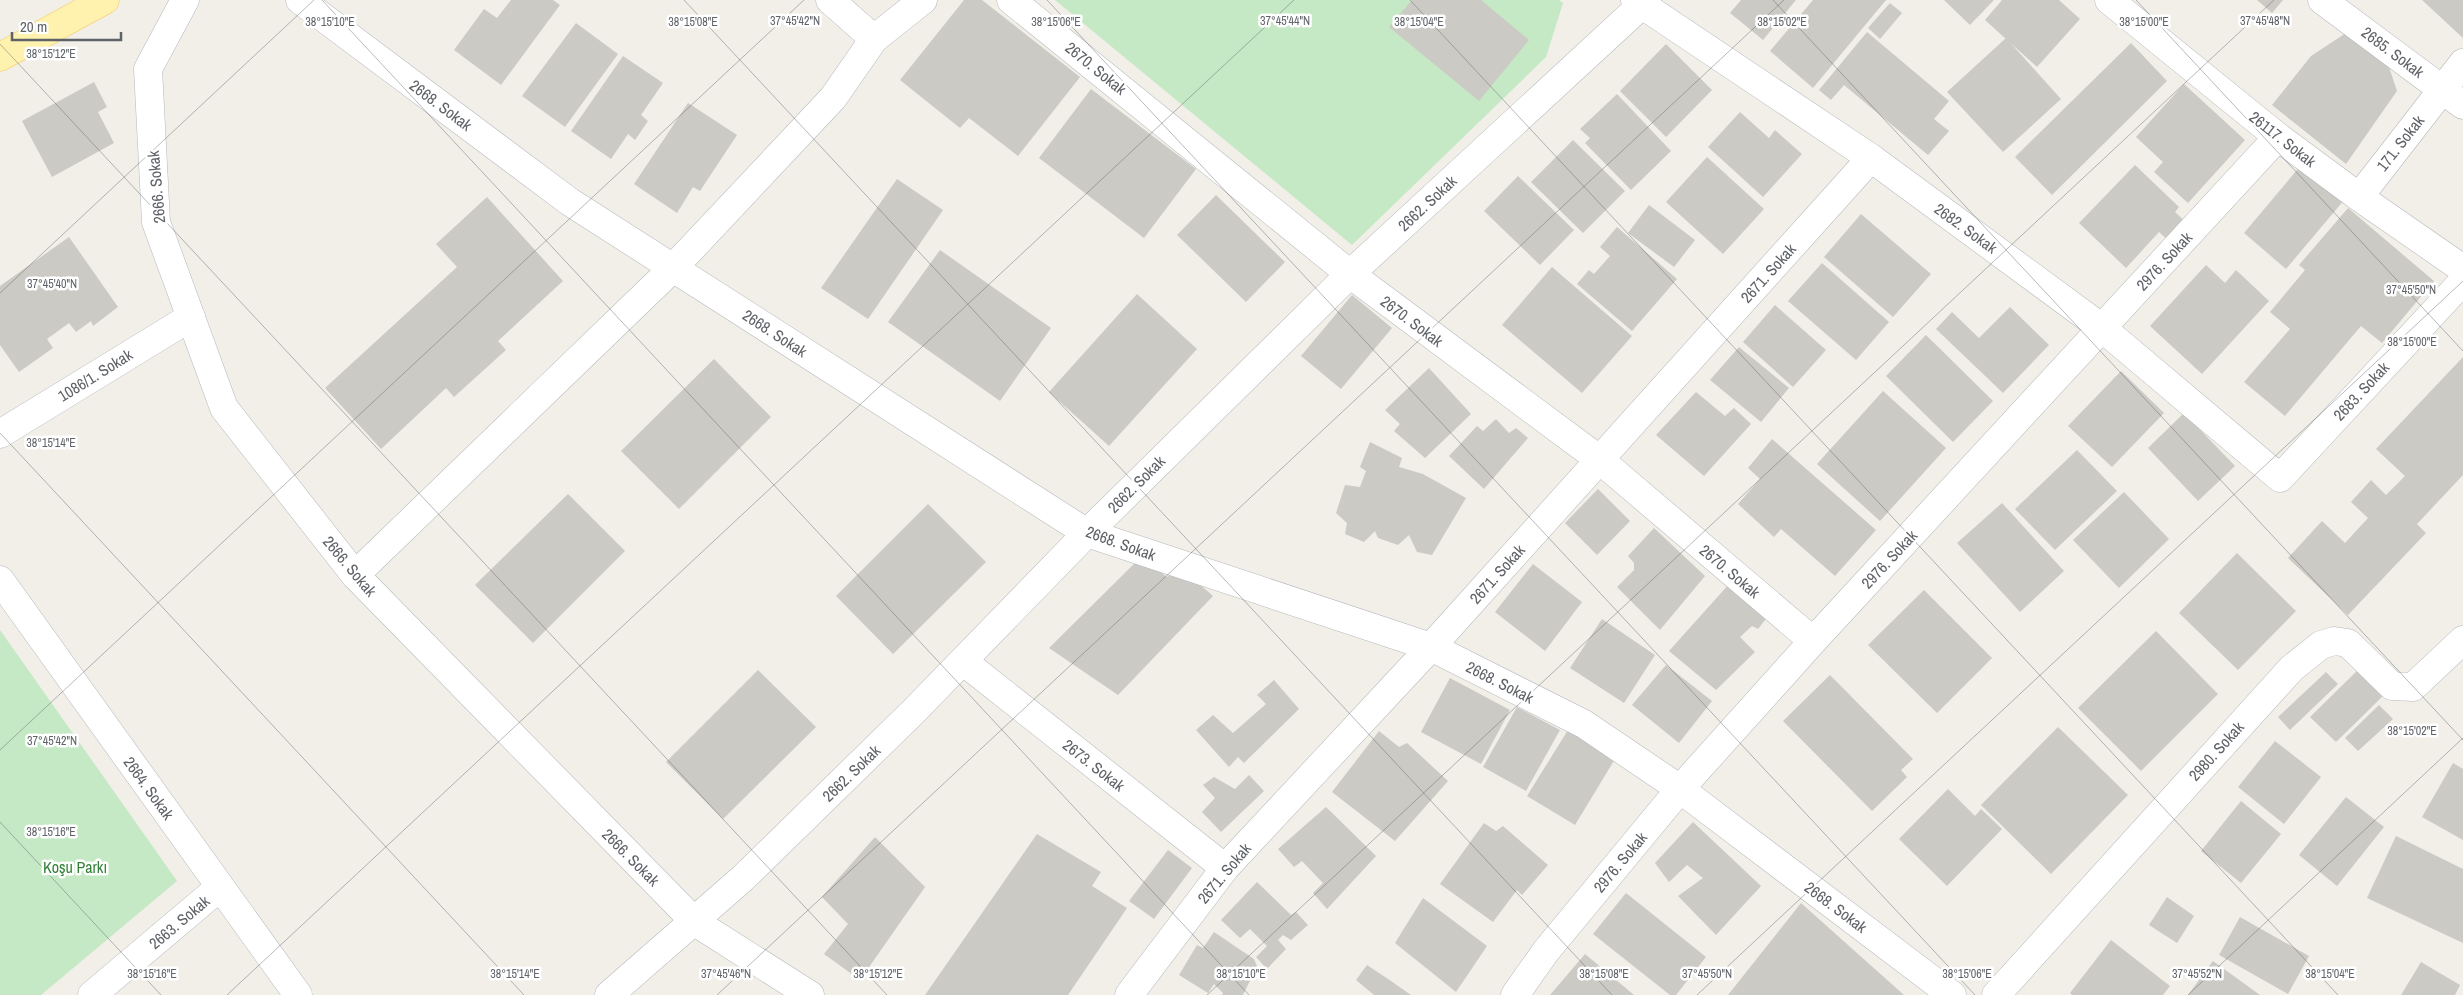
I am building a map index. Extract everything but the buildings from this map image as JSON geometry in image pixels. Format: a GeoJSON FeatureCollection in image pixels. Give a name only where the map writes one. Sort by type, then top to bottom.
{"type":"FeatureCollection","features":[{"type":"Feature","properties":{"kind":"main road"},"geometry":{"type":"LineString","coordinates":[[0,57],[104,0]]}},
{"type":"Feature","properties":{"kind":"street","name":"2666. Sokak"},"geometry":{"type":"LineString","coordinates":[[185,0],[148,69],[156,222],[224,408],[354,575],[695,922],[810,995]]}},
{"type":"Feature","properties":{"kind":"street","name":"2668. Sokak"},"geometry":{"type":"LineString","coordinates":[[300,0],[570,202],[1087,533],[1431,647],[1584,724],[1680,789],[1952,995]]}},
{"type":"Feature","properties":{"kind":"street"},"geometry":{"type":"LineString","coordinates":[[830,0],[874,39]]}},
{"type":"Feature","properties":{"kind":"street"},"geometry":{"type":"LineString","coordinates":[[354,575],[673,268],[833,98],[874,39],[923,0]]}},
{"type":"Feature","properties":{"kind":"street","name":"2670. Sokak"},"geometry":{"type":"LineString","coordinates":[[1011,0],[1350,274],[1600,460],[1813,641]]}},
{"type":"Feature","properties":{"kind":"street","name":"26117. Sokak"},"geometry":{"type":"LineString","coordinates":[[2109,0],[2278,137],[2359,197],[2463,269]]}},
{"type":"Feature","properties":{"kind":"street","name":"2685. Sokak"},"geometry":{"type":"LineString","coordinates":[[2322,0],[2452,97]]}},
{"type":"Feature","properties":{"kind":"street","name":"2662. Sokak"},"geometry":{"type":"LineString","coordinates":[[609,995],[695,922],[743,878],[964,662],[1087,533],[1350,274],[1641,2]]}},
{"type":"Feature","properties":{"kind":"street","name":"2682. Sokak"},"geometry":{"type":"LineString","coordinates":[[1641,2],[1871,158],[2102,328],[2280,478]]}},
{"type":"Feature","properties":{"kind":"street","name":"171. Sokak"},"geometry":{"type":"LineString","coordinates":[[2359,197],[2452,97],[2463,63]]}},
{"type":"Feature","properties":{"kind":"street","name":"2976. Sokak"},"geometry":{"type":"LineString","coordinates":[[1515,995],[1546,952],[1680,789],[1813,641],[2278,137]]}},
{"type":"Feature","properties":{"kind":"street","name":"2671. Sokak"},"geometry":{"type":"LineString","coordinates":[[1129,995],[1225,868],[1431,647],[1871,158]]}},
{"type":"Feature","properties":{"kind":"street","name":"2683. Sokak"},"geometry":{"type":"LineString","coordinates":[[2280,478],[2463,282]]}},
{"type":"Feature","properties":{"kind":"street","name":"1086/1. Sokak"},"geometry":{"type":"LineString","coordinates":[[0,434],[191,317]]}},
{"type":"Feature","properties":{"kind":"street","name":"2664. Sokak"},"geometry":{"type":"LineString","coordinates":[[0,580],[298,995]]}},
{"type":"Feature","properties":{"kind":"street","name":"2980. Sokak"},"geometry":{"type":"LineString","coordinates":[[1996,995],[2292,668],[2321,645],[2334,641],[2348,643],[2392,686],[2413,687],[2463,640]]}},
{"type":"Feature","properties":{"kind":"street","name":"2673. Sokak"},"geometry":{"type":"LineString","coordinates":[[964,662],[1225,868]]}},
{"type":"Feature","properties":{"kind":"street","name":"2663. Sokak"},"geometry":{"type":"LineString","coordinates":[[92,995],[220,887]]}},
{"type":"Feature","properties":{"kind":"green space"},"geometry":{"type":"Polygon","coordinates":[[[1055,0],[1559,0],[1563,3],[1546,57],[1352,245],[1055,0]]]}},
{"type":"Feature","properties":{"kind":"green space","name":"Koşu Parkı"},"geometry":{"type":"Polygon","coordinates":[[[0,630],[177,881],[41,995],[0,995],[0,630]]]}}]}
